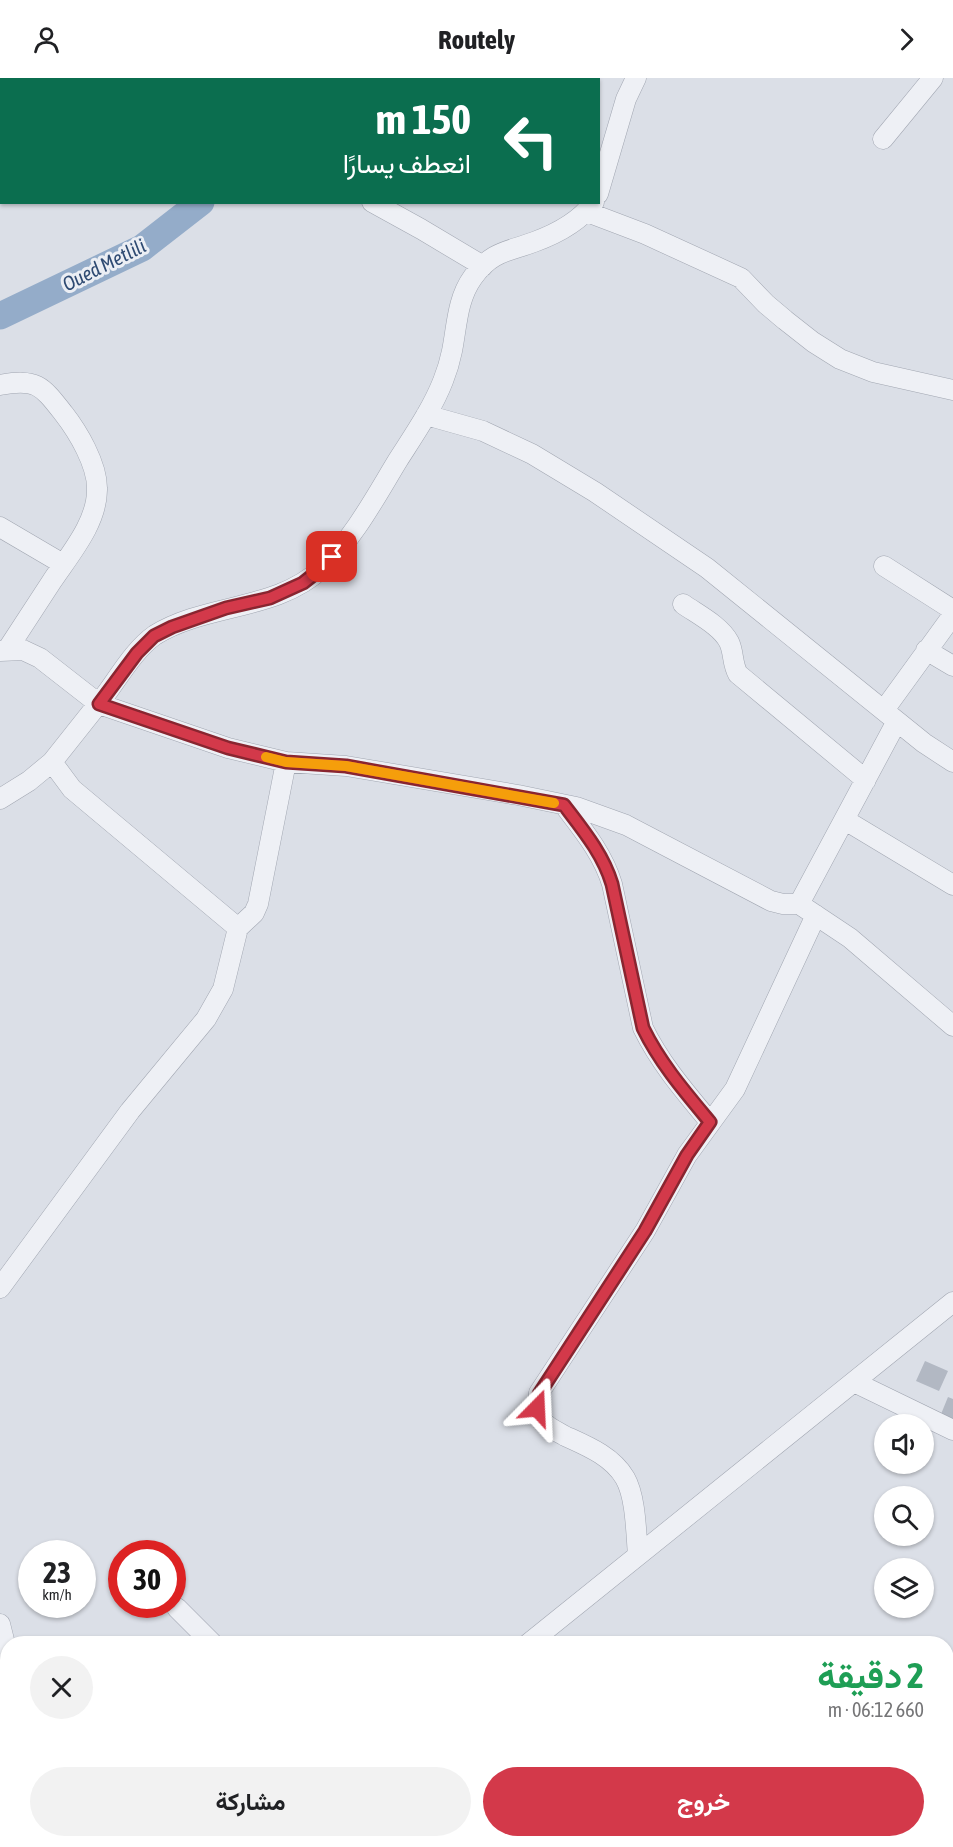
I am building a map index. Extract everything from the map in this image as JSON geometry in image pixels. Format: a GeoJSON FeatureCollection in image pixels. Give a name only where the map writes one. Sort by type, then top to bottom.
{"type":"FeatureCollection","features":[{"type":"Feature","properties":{"kind":"street"},"geometry":{"type":"LineString","coordinates":[[600,187],[626,99],[636,78]]}},
{"type":"Feature","properties":{"kind":"street"},"geometry":{"type":"LineString","coordinates":[[883,139],[933,78]]}},
{"type":"Feature","properties":{"kind":"street"},"geometry":{"type":"LineString","coordinates":[[376,204],[483,266]]}},
{"type":"Feature","properties":{"kind":"street"},"geometry":{"type":"LineString","coordinates":[[0,799],[29,781],[52,762],[137,653],[154,636],[172,627],[226,608],[270,598],[303,583],[322,568],[342,546],[426,415],[442,383],[452,354],[462,295],[473,276],[491,258],[507,249],[534,242],[566,227],[590,208],[741,278],[785,320],[840,359],[873,372],[953,390]]}},
{"type":"Feature","properties":{"kind":"street"},"geometry":{"type":"LineString","coordinates":[[0,385],[30,382],[45,389],[74,426],[91,460],[98,487],[93,513],[80,539],[3,651]]}},
{"type":"Feature","properties":{"kind":"street"},"geometry":{"type":"LineString","coordinates":[[426,415],[483,431],[532,454],[595,492],[707,567],[924,743],[953,762]]}},
{"type":"Feature","properties":{"kind":"street"},"geometry":{"type":"LineString","coordinates":[[0,527],[63,564]]}},
{"type":"Feature","properties":{"kind":"street"},"geometry":{"type":"LineString","coordinates":[[884,566],[953,610]]}},
{"type":"Feature","properties":{"kind":"street"},"geometry":{"type":"LineString","coordinates":[[683,604],[728,639],[732,650],[733,666],[738,674],[866,780]]}},
{"type":"Feature","properties":{"kind":"street"},"geometry":{"type":"LineString","coordinates":[[799,904],[866,780],[891,716],[926,651],[953,615]]}},
{"type":"Feature","properties":{"kind":"street"},"geometry":{"type":"LineString","coordinates":[[3,651],[23,650],[40,658],[99,704],[228,748],[286,762],[346,766],[564,805],[626,825],[771,901],[799,904],[850,938],[953,1026]]}},
{"type":"Feature","properties":{"kind":"street"},"geometry":{"type":"LineString","coordinates":[[926,651],[953,666]]}},
{"type":"Feature","properties":{"kind":"street"},"geometry":{"type":"LineString","coordinates":[[52,762],[72,789],[238,927]]}},
{"type":"Feature","properties":{"kind":"street"},"geometry":{"type":"LineString","coordinates":[[0,1288],[130,1111],[206,1019],[223,989],[238,927],[254,913],[258,904],[286,762]]}},
{"type":"Feature","properties":{"kind":"street"},"geometry":{"type":"LineString","coordinates":[[564,805],[589,836],[607,867],[643,1028],[652,1047],[670,1074],[710,1122]]}},
{"type":"Feature","properties":{"kind":"street"},"geometry":{"type":"LineString","coordinates":[[845,820],[953,885]]}},
{"type":"Feature","properties":{"kind":"street"},"geometry":{"type":"LineString","coordinates":[[638,1555],[632,1498],[626,1479],[615,1465],[597,1452],[554,1430],[542,1421],[537,1408],[539,1394],[645,1231],[687,1155],[735,1089],[816,915]]}},
{"type":"Feature","properties":{"kind":"street"},"geometry":{"type":"LineString","coordinates":[[538,1636],[953,1302]]}},
{"type":"Feature","properties":{"kind":"street"},"geometry":{"type":"LineString","coordinates":[[854,1382],[953,1430]]}},
{"type":"Feature","properties":{"kind":"street"},"geometry":{"type":"LineString","coordinates":[[186,1617],[205,1636]]}},
{"type":"Feature","properties":{"kind":"building"},"geometry":{"type":"Polygon","coordinates":[[[925,1361],[948,1371],[939,1391],[916,1381],[925,1361]]]}},
{"type":"Feature","properties":{"kind":"building"},"geometry":{"type":"Polygon","coordinates":[[[948,1397],[953,1399],[953,1424],[939,1419],[948,1397]]]}},
{"type":"Feature","properties":{"kind":"waterway","name":"Oued Metlili"},"geometry":{"type":"LineString","coordinates":[[0,316],[142,248],[198,204]]}},
{"type":"Feature","properties":{"kind":"slow traffic"},"geometry":{"type":"LineString","coordinates":[[266,757],[286,762],[346,766],[554,803]]}},
{"type":"Feature","properties":{"kind":"route"},"geometry":{"type":"LineString","coordinates":[[332,557],[303,583],[270,598],[226,608],[172,627],[154,636],[137,653],[99,704],[228,748],[286,762],[346,766],[564,805],[589,836],[607,867],[612,884],[643,1028],[652,1047],[670,1074],[710,1122],[687,1155],[645,1231],[539,1394],[537,1408]]}}]}
